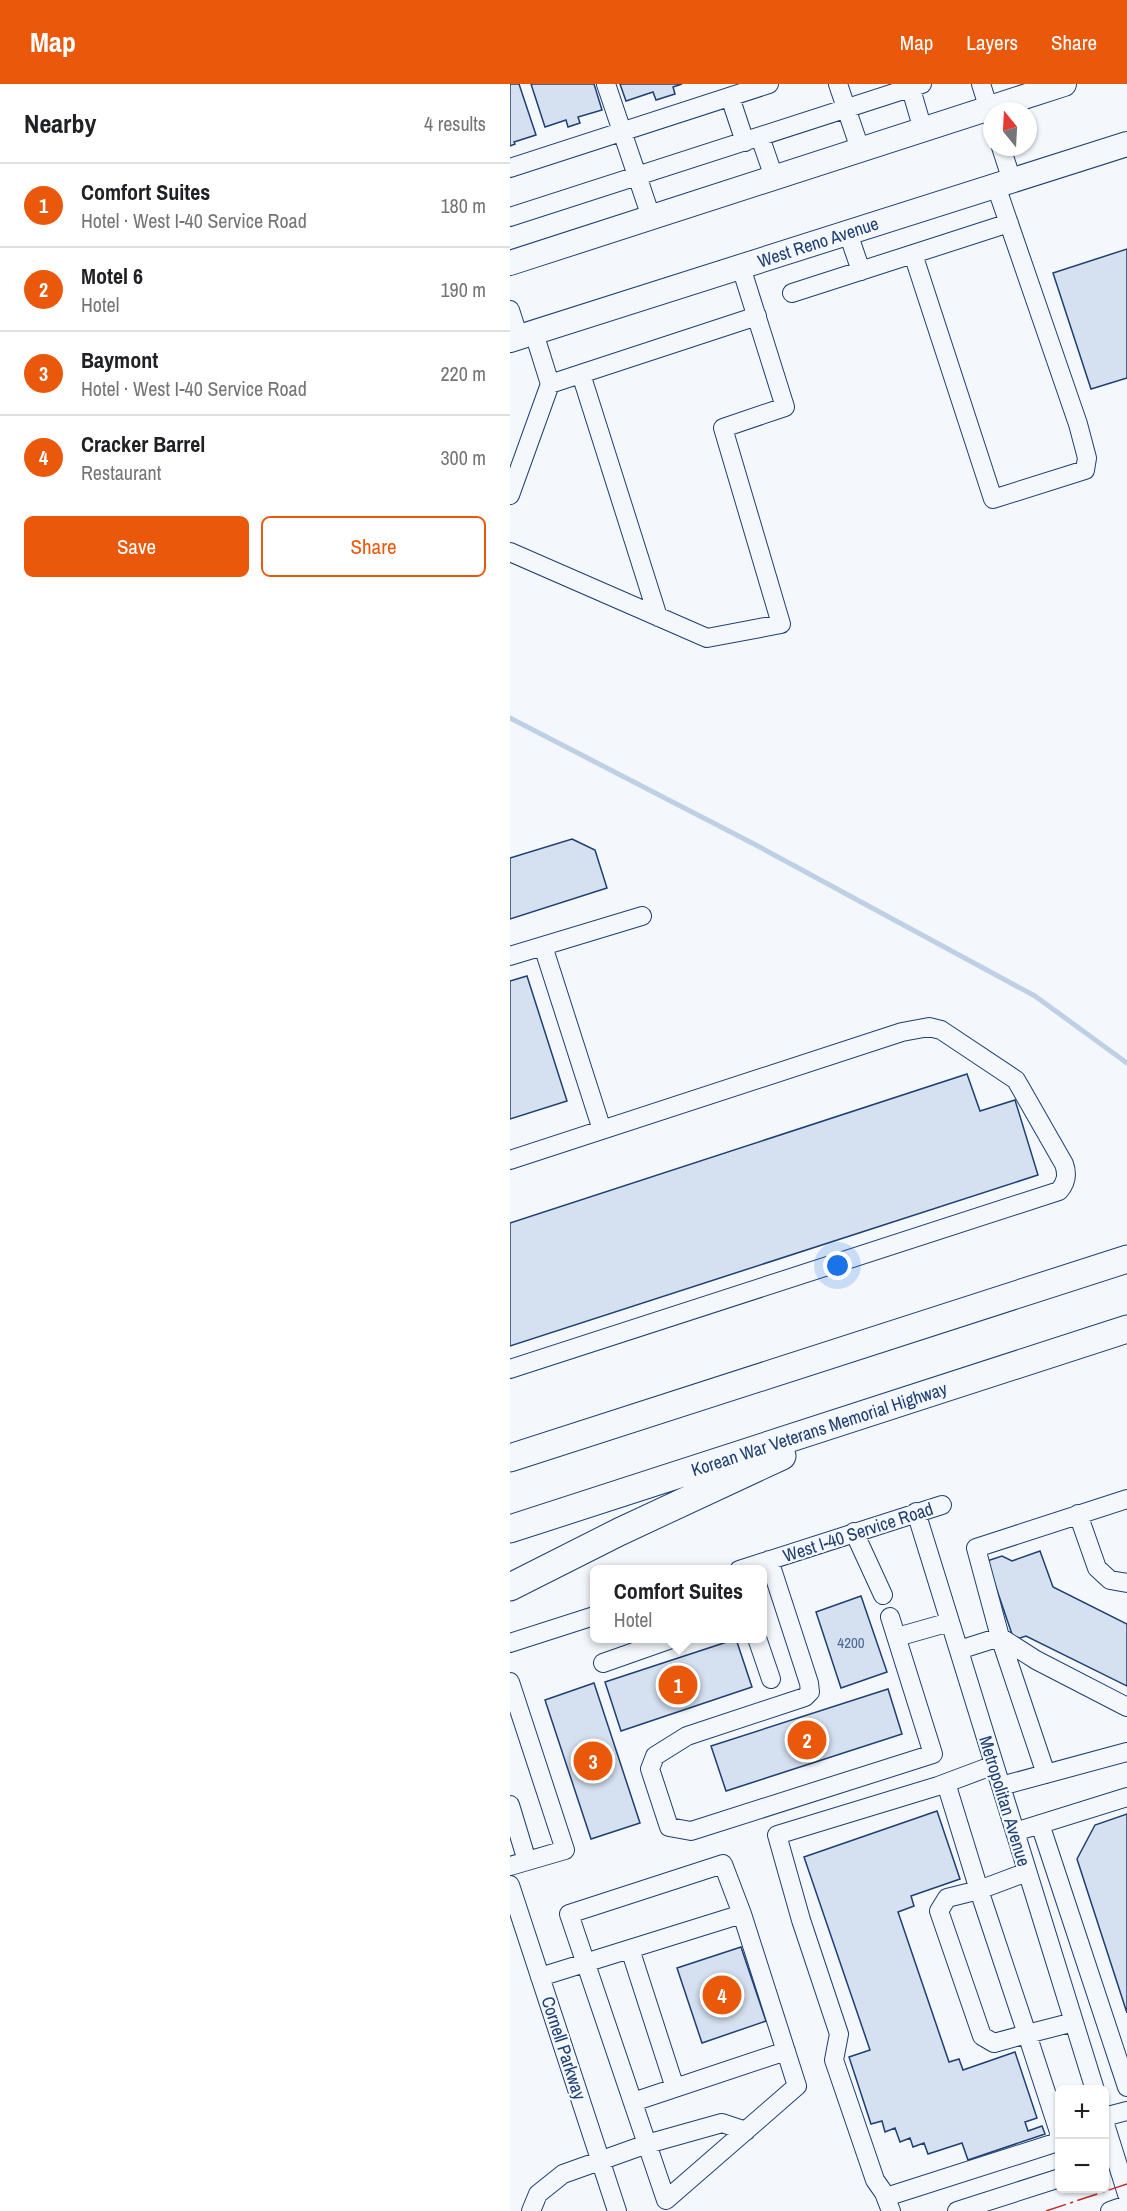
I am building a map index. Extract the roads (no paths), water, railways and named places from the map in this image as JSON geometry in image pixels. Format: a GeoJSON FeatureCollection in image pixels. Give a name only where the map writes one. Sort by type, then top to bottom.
{"type":"FeatureCollection","features":[{"type":"Feature","properties":{"kind":"highway"},"geometry":{"type":"LineString","coordinates":[[510,1458],[1127,1259]]}},
{"type":"Feature","properties":{"kind":"highway","name":"Korean War Veterans Memorial Highway"},"geometry":{"type":"LineString","coordinates":[[510,1529],[1127,1329]]}},
{"type":"Feature","properties":{"kind":"highway"},"geometry":{"type":"LineString","coordinates":[[510,1587],[619,1532],[881,1409]]}},
{"type":"Feature","properties":{"kind":"main road"},"geometry":{"type":"LineString","coordinates":[[1018,102],[1064,84]]}},
{"type":"Feature","properties":{"kind":"main road"},"geometry":{"type":"LineString","coordinates":[[510,263],[860,149],[983,115]]}},
{"type":"Feature","properties":{"kind":"main road","name":"West Reno Avenue"},"geometry":{"type":"LineString","coordinates":[[521,337],[1127,144]]}},
{"type":"Feature","properties":{"kind":"street"},"geometry":{"type":"LineString","coordinates":[[606,84],[651,217]]}},
{"type":"Feature","properties":{"kind":"street"},"geometry":{"type":"LineString","coordinates":[[510,168],[769,84]]}},
{"type":"Feature","properties":{"kind":"street"},"geometry":{"type":"LineString","coordinates":[[838,84],[860,149]]}},
{"type":"Feature","properties":{"kind":"street"},"geometry":{"type":"LineString","coordinates":[[981,84],[987,102]]}},
{"type":"Feature","properties":{"kind":"street"},"geometry":{"type":"LineString","coordinates":[[510,217],[917,86],[924,130]]}},
{"type":"Feature","properties":{"kind":"street"},"geometry":{"type":"LineString","coordinates":[[730,97],[774,177]]}},
{"type":"Feature","properties":{"kind":"street"},"geometry":{"type":"LineString","coordinates":[[913,254],[993,499],[1085,470],[1087,458],[1078,424],[1009,223],[1002,156]]}},
{"type":"Feature","properties":{"kind":"street"},"geometry":{"type":"LineString","coordinates":[[792,293],[1009,223]]}},
{"type":"Feature","properties":{"kind":"street"},"geometry":{"type":"LineString","coordinates":[[848,233],[861,271]]}},
{"type":"Feature","properties":{"kind":"street"},"geometry":{"type":"LineString","coordinates":[[510,552],[707,638],[781,624],[723,428],[785,407],[741,267]]}},
{"type":"Feature","properties":{"kind":"street"},"geometry":{"type":"LineString","coordinates":[[510,310],[521,337],[550,384]]}},
{"type":"Feature","properties":{"kind":"street"},"geometry":{"type":"LineString","coordinates":[[550,384],[757,316]]}},
{"type":"Feature","properties":{"kind":"street"},"geometry":{"type":"LineString","coordinates":[[581,374],[658,617]]}},
{"type":"Feature","properties":{"kind":"street"},"geometry":{"type":"LineString","coordinates":[[510,495],[550,384]]}},
{"type":"Feature","properties":{"kind":"street"},"geometry":{"type":"LineString","coordinates":[[510,956],[642,916]]}},
{"type":"Feature","properties":{"kind":"street"},"geometry":{"type":"LineString","coordinates":[[543,946],[602,1130]]}},
{"type":"Feature","properties":{"kind":"street"},"geometry":{"type":"LineString","coordinates":[[510,1160],[902,1032],[928,1027],[941,1030],[1016,1080],[1064,1164],[1067,1175],[1064,1186],[1059,1191],[510,1369]]}},
{"type":"Feature","properties":{"kind":"street"},"geometry":{"type":"LineString","coordinates":[[1046,1774],[1000,1637],[976,1548],[1127,1499]]}},
{"type":"Feature","properties":{"kind":"street","name":"West I-40 Service Road"},"geometry":{"type":"LineString","coordinates":[[752,1565],[942,1505]]}},
{"type":"Feature","properties":{"kind":"street","name":"Metropolitan Avenue"},"geometry":{"type":"LineString","coordinates":[[916,1512],[1093,2085]]}},
{"type":"Feature","properties":{"kind":"street"},"geometry":{"type":"LineString","coordinates":[[1078,1514],[1097,1568],[1110,1580],[1127,1583]]}},
{"type":"Feature","properties":{"kind":"street"},"geometry":{"type":"LineString","coordinates":[[854,1532],[883,1595]]}},
{"type":"Feature","properties":{"kind":"street"},"geometry":{"type":"LineString","coordinates":[[769,1560],[810,1692],[805,1697],[687,1736],[655,1756],[650,1769],[669,1827],[691,1832],[933,1754],[890,1617]]}},
{"type":"Feature","properties":{"kind":"street"},"geometry":{"type":"LineString","coordinates":[[510,1643],[590,1617]]}},
{"type":"Feature","properties":{"kind":"street"},"geometry":{"type":"LineString","coordinates":[[897,1637],[950,1622]]}},
{"type":"Feature","properties":{"kind":"street"},"geometry":{"type":"LineString","coordinates":[[959,1650],[1000,1637]]}},
{"type":"Feature","properties":{"kind":"street"},"geometry":{"type":"LineString","coordinates":[[1000,1637],[1036,1660],[1127,1707]]}},
{"type":"Feature","properties":{"kind":"street"},"geometry":{"type":"LineString","coordinates":[[603,1663],[659,1643]]}},
{"type":"Feature","properties":{"kind":"street"},"geometry":{"type":"LineString","coordinates":[[759,1643],[771,1679]]}},
{"type":"Feature","properties":{"kind":"street"},"geometry":{"type":"LineString","coordinates":[[510,1682],[564,1850],[519,1863],[510,1805]]}},
{"type":"Feature","properties":{"kind":"street"},"geometry":{"type":"LineString","coordinates":[[1001,1786],[1127,1752]]}},
{"type":"Feature","properties":{"kind":"street"},"geometry":{"type":"LineString","coordinates":[[946,1783],[1059,2132],[1058,2142],[888,2204],[875,2180],[834,2060],[839,2034],[801,1920],[777,1835],[946,1783],[994,1765]]}},
{"type":"Feature","properties":{"kind":"street"},"geometry":{"type":"LineString","coordinates":[[1015,1832],[1127,1797]]}},
{"type":"Feature","properties":{"kind":"street"},"geometry":{"type":"LineString","coordinates":[[1040,1824],[1127,2087]]}},
{"type":"Feature","properties":{"kind":"street"},"geometry":{"type":"LineString","coordinates":[[723,1864],[742,1914],[797,2086],[666,2200],[585,1963],[569,1914],[723,1864]]}},
{"type":"Feature","properties":{"kind":"street"},"geometry":{"type":"LineString","coordinates":[[1027,1872],[979,1890],[946,1898],[939,1911],[982,2036],[994,2043],[1074,2022]]}},
{"type":"Feature","properties":{"kind":"street","name":"Cornell Parkway"},"geometry":{"type":"LineString","coordinates":[[510,1885],[515,1918],[540,1977],[617,2211]]}},
{"type":"Feature","properties":{"kind":"street"},"geometry":{"type":"LineString","coordinates":[[540,1977],[742,1914]]}},
{"type":"Feature","properties":{"kind":"street"},"geometry":{"type":"LineString","coordinates":[[630,1949],[675,2088]]}},
{"type":"Feature","properties":{"kind":"street"},"geometry":{"type":"LineString","coordinates":[[633,2102],[786,2051]]}},
{"type":"Feature","properties":{"kind":"street"},"geometry":{"type":"LineString","coordinates":[[1109,2117],[1127,2111]]}},
{"type":"Feature","properties":{"kind":"street"},"geometry":{"type":"LineString","coordinates":[[531,2211],[538,2194],[563,2174],[600,2160],[646,2144],[722,2123],[746,2131]]}},
{"type":"Feature","properties":{"kind":"street"},"geometry":{"type":"LineString","coordinates":[[1109,2136],[1127,2194]]}},
{"type":"Feature","properties":{"kind":"street"},"geometry":{"type":"LineString","coordinates":[[957,2211],[1055,2179]]}},
{"type":"Feature","properties":{"kind":"street"},"geometry":{"type":"LineString","coordinates":[[1110,2211],[1127,2205]]}},
{"type":"Feature","properties":{"kind":"waterway"},"geometry":{"type":"LineString","coordinates":[[510,718],[754,844],[1035,996],[1127,1063]]}},
{"type":"Feature","properties":{"kind":"place","name":"Comfort Suites"},"geometry":{"type":"Point","coordinates":[678,1685]}},
{"type":"Feature","properties":{"kind":"place","name":"Motel 6"},"geometry":{"type":"Point","coordinates":[807,1740]}},
{"type":"Feature","properties":{"kind":"place","name":"Baymont"},"geometry":{"type":"Point","coordinates":[593,1761]}},
{"type":"Feature","properties":{"kind":"place","name":"Cracker Barrel"},"geometry":{"type":"Point","coordinates":[722,1995]}}]}
